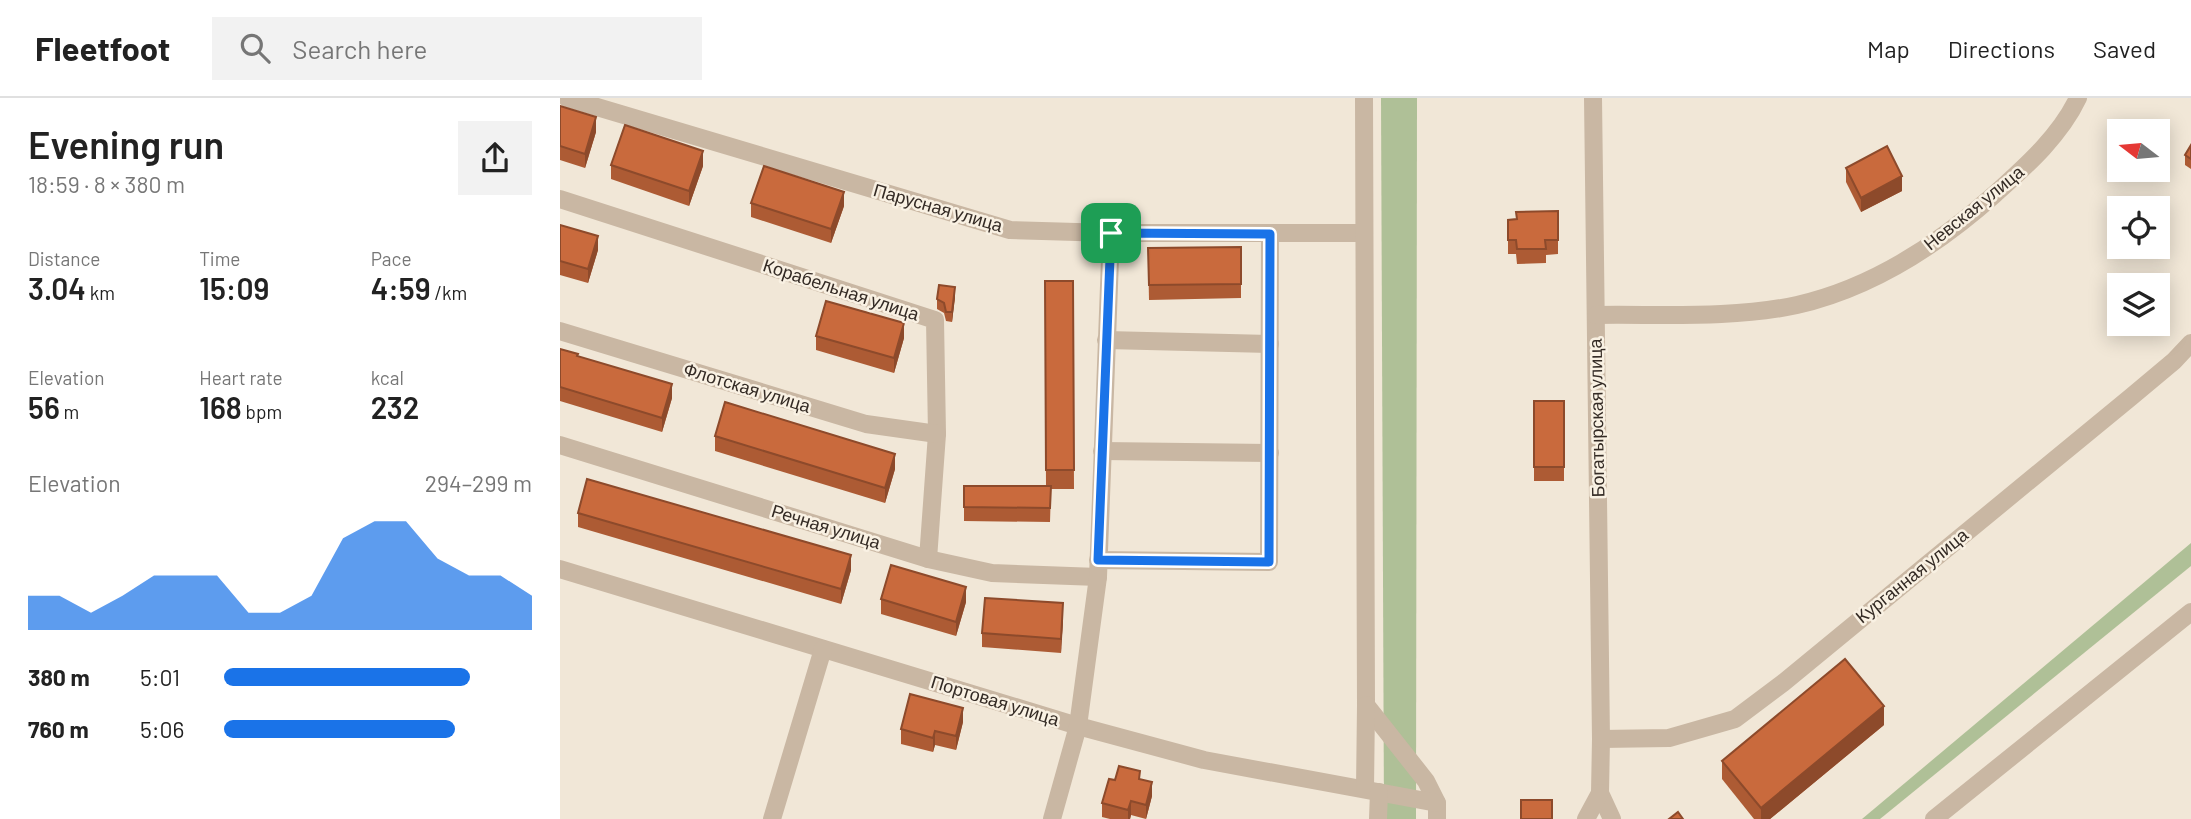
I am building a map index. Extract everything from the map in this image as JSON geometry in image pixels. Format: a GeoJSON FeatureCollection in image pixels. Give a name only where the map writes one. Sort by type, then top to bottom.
{"type":"FeatureCollection","features":[{"type":"Feature","properties":{"kind":"street","name":"Парусная улица"},"geometry":{"type":"LineString","coordinates":[[567,98],[1010,230],[1111,233],[1364,233]]}},
{"type":"Feature","properties":{"kind":"street"},"geometry":{"type":"LineString","coordinates":[[1363,98],[1366,705],[1372,791],[1378,819]]}},
{"type":"Feature","properties":{"kind":"street","name":"Богатырская улица"},"geometry":{"type":"LineString","coordinates":[[1592,98],[1600,793]]}},
{"type":"Feature","properties":{"kind":"street","name":"Невская улица"},"geometry":{"type":"LineString","coordinates":[[1596,315],[1723,314],[1798,304],[1867,281],[1927,248],[1987,201],[2033,159],[2071,113],[2078,98]]}},
{"type":"Feature","properties":{"kind":"street","name":"Корабельная улица"},"geometry":{"type":"LineString","coordinates":[[560,199],[935,320],[937,434],[928,559]]}},
{"type":"Feature","properties":{"kind":"street"},"geometry":{"type":"LineString","coordinates":[[1052,819],[1078,726],[1098,568],[1111,233]]}},
{"type":"Feature","properties":{"kind":"street"},"geometry":{"type":"LineString","coordinates":[[1102,451],[1270,453],[1270,234]]}},
{"type":"Feature","properties":{"kind":"street","name":"Флотская улица"},"geometry":{"type":"LineString","coordinates":[[560,331],[866,424],[937,434]]}},
{"type":"Feature","properties":{"kind":"street"},"geometry":{"type":"LineString","coordinates":[[1106,340],[1270,344]]}},
{"type":"Feature","properties":{"kind":"street","name":"Курганная улица"},"geometry":{"type":"LineString","coordinates":[[1601,739],[1669,738],[1735,719],[1783,683],[2174,361],[2191,343]]}},
{"type":"Feature","properties":{"kind":"street","name":"Речная улица"},"geometry":{"type":"LineString","coordinates":[[560,445],[928,559],[992,573],[1269,562],[1270,453]]}},
{"type":"Feature","properties":{"kind":"street","name":"Портовая улица"},"geometry":{"type":"LineString","coordinates":[[561,574],[1078,726],[1203,760],[1372,791],[1437,811]]}},
{"type":"Feature","properties":{"kind":"street"},"geometry":{"type":"LineString","coordinates":[[1934,819],[2191,612]]}},
{"type":"Feature","properties":{"kind":"street"},"geometry":{"type":"LineString","coordinates":[[772,819],[823,649]]}},
{"type":"Feature","properties":{"kind":"street"},"geometry":{"type":"LineString","coordinates":[[1366,705],[1426,781],[1437,811]]}},
{"type":"Feature","properties":{"kind":"street"},"geometry":{"type":"LineString","coordinates":[[1586,819],[1600,793]]}},
{"type":"Feature","properties":{"kind":"street"},"geometry":{"type":"LineString","coordinates":[[1600,793],[1612,819]]}},
{"type":"Feature","properties":{"kind":"green space"},"geometry":{"type":"Polygon","coordinates":[[[1381,98],[1417,98],[1416,819],[1384,819],[1381,98]]]}},
{"type":"Feature","properties":{"kind":"green space"},"geometry":{"type":"Polygon","coordinates":[[[2191,543],[2191,566],[1880,819],[1862,819],[2191,543]]]}},
{"type":"Feature","properties":{"kind":"building"},"geometry":{"type":"Polygon","coordinates":[[[560,106],[596,117],[585,154],[560,146],[560,106]]]}},
{"type":"Feature","properties":{"kind":"building"},"geometry":{"type":"Polygon","coordinates":[[[625,125],[703,151],[689,191],[611,165],[625,125]]]}},
{"type":"Feature","properties":{"kind":"building"},"geometry":{"type":"Polygon","coordinates":[[[2191,145],[2191,159],[2185,155],[2191,145]]]}},
{"type":"Feature","properties":{"kind":"building"},"geometry":{"type":"Polygon","coordinates":[[[1887,146],[1902,176],[1861,198],[1846,168],[1887,146]]]}},
{"type":"Feature","properties":{"kind":"building"},"geometry":{"type":"Polygon","coordinates":[[[764,166],[844,192],[831,229],[751,203],[764,166]]]}},
{"type":"Feature","properties":{"kind":"building"},"geometry":{"type":"Polygon","coordinates":[[[1558,211],[1558,240],[1545,240],[1546,249],[1517,249],[1516,240],[1508,240],[1508,220],[1517,219],[1516,212],[1558,211]]]}},
{"type":"Feature","properties":{"kind":"building"},"geometry":{"type":"Polygon","coordinates":[[[560,225],[598,236],[588,269],[560,261],[560,225]]]}},
{"type":"Feature","properties":{"kind":"building"},"geometry":{"type":"Polygon","coordinates":[[[1241,247],[1241,284],[1149,285],[1148,248],[1241,247]]]}},
{"type":"Feature","properties":{"kind":"building"},"geometry":{"type":"Polygon","coordinates":[[[1045,281],[1073,281],[1074,470],[1046,470],[1045,281]]]}},
{"type":"Feature","properties":{"kind":"building"},"geometry":{"type":"Polygon","coordinates":[[[939,285],[955,287],[952,312],[946,312],[944,303],[937,299],[939,285]]]}},
{"type":"Feature","properties":{"kind":"building"},"geometry":{"type":"Polygon","coordinates":[[[826,301],[904,323],[894,358],[816,336],[826,301]]]}},
{"type":"Feature","properties":{"kind":"building"},"geometry":{"type":"Polygon","coordinates":[[[560,349],[672,384],[662,418],[560,387],[560,349]]]}},
{"type":"Feature","properties":{"kind":"building"},"geometry":{"type":"Polygon","coordinates":[[[1534,401],[1564,401],[1564,467],[1534,467],[1534,401]]]}},
{"type":"Feature","properties":{"kind":"building"},"geometry":{"type":"Polygon","coordinates":[[[725,402],[895,454],[885,488],[715,436],[725,402]]]}},
{"type":"Feature","properties":{"kind":"building"},"geometry":{"type":"Polygon","coordinates":[[[587,479],[851,555],[841,589],[578,513],[587,479]]]}},
{"type":"Feature","properties":{"kind":"building"},"geometry":{"type":"Polygon","coordinates":[[[964,486],[1051,486],[1050,508],[964,507],[964,486]]]}},
{"type":"Feature","properties":{"kind":"building"},"geometry":{"type":"Polygon","coordinates":[[[891,565],[966,587],[956,622],[881,599],[891,565]]]}},
{"type":"Feature","properties":{"kind":"building"},"geometry":{"type":"Polygon","coordinates":[[[985,598],[1063,603],[1061,639],[982,633],[985,598]]]}},
{"type":"Feature","properties":{"kind":"building"},"geometry":{"type":"Polygon","coordinates":[[[1845,659],[1884,706],[1761,808],[1722,761],[1845,659]]]}},
{"type":"Feature","properties":{"kind":"building"},"geometry":{"type":"Polygon","coordinates":[[[910,694],[963,708],[956,736],[935,731],[933,738],[901,729],[910,694]]]}},
{"type":"Feature","properties":{"kind":"building"},"geometry":{"type":"Polygon","coordinates":[[[1119,766],[1140,771],[1139,779],[1152,782],[1146,805],[1131,801],[1128,810],[1102,803],[1109,779],[1115,780],[1119,766]]]}},
{"type":"Feature","properties":{"kind":"building"},"geometry":{"type":"Polygon","coordinates":[[[1521,800],[1552,800],[1552,819],[1521,819],[1521,800]]]}},
{"type":"Feature","properties":{"kind":"building"},"geometry":{"type":"Polygon","coordinates":[[[1678,812],[1683,819],[1669,819],[1678,812]]]}},
{"type":"Feature","properties":{"kind":"route"},"geometry":{"type":"LineString","coordinates":[[1111,233],[1270,234],[1269,562],[1098,560],[1111,233]]}}]}
